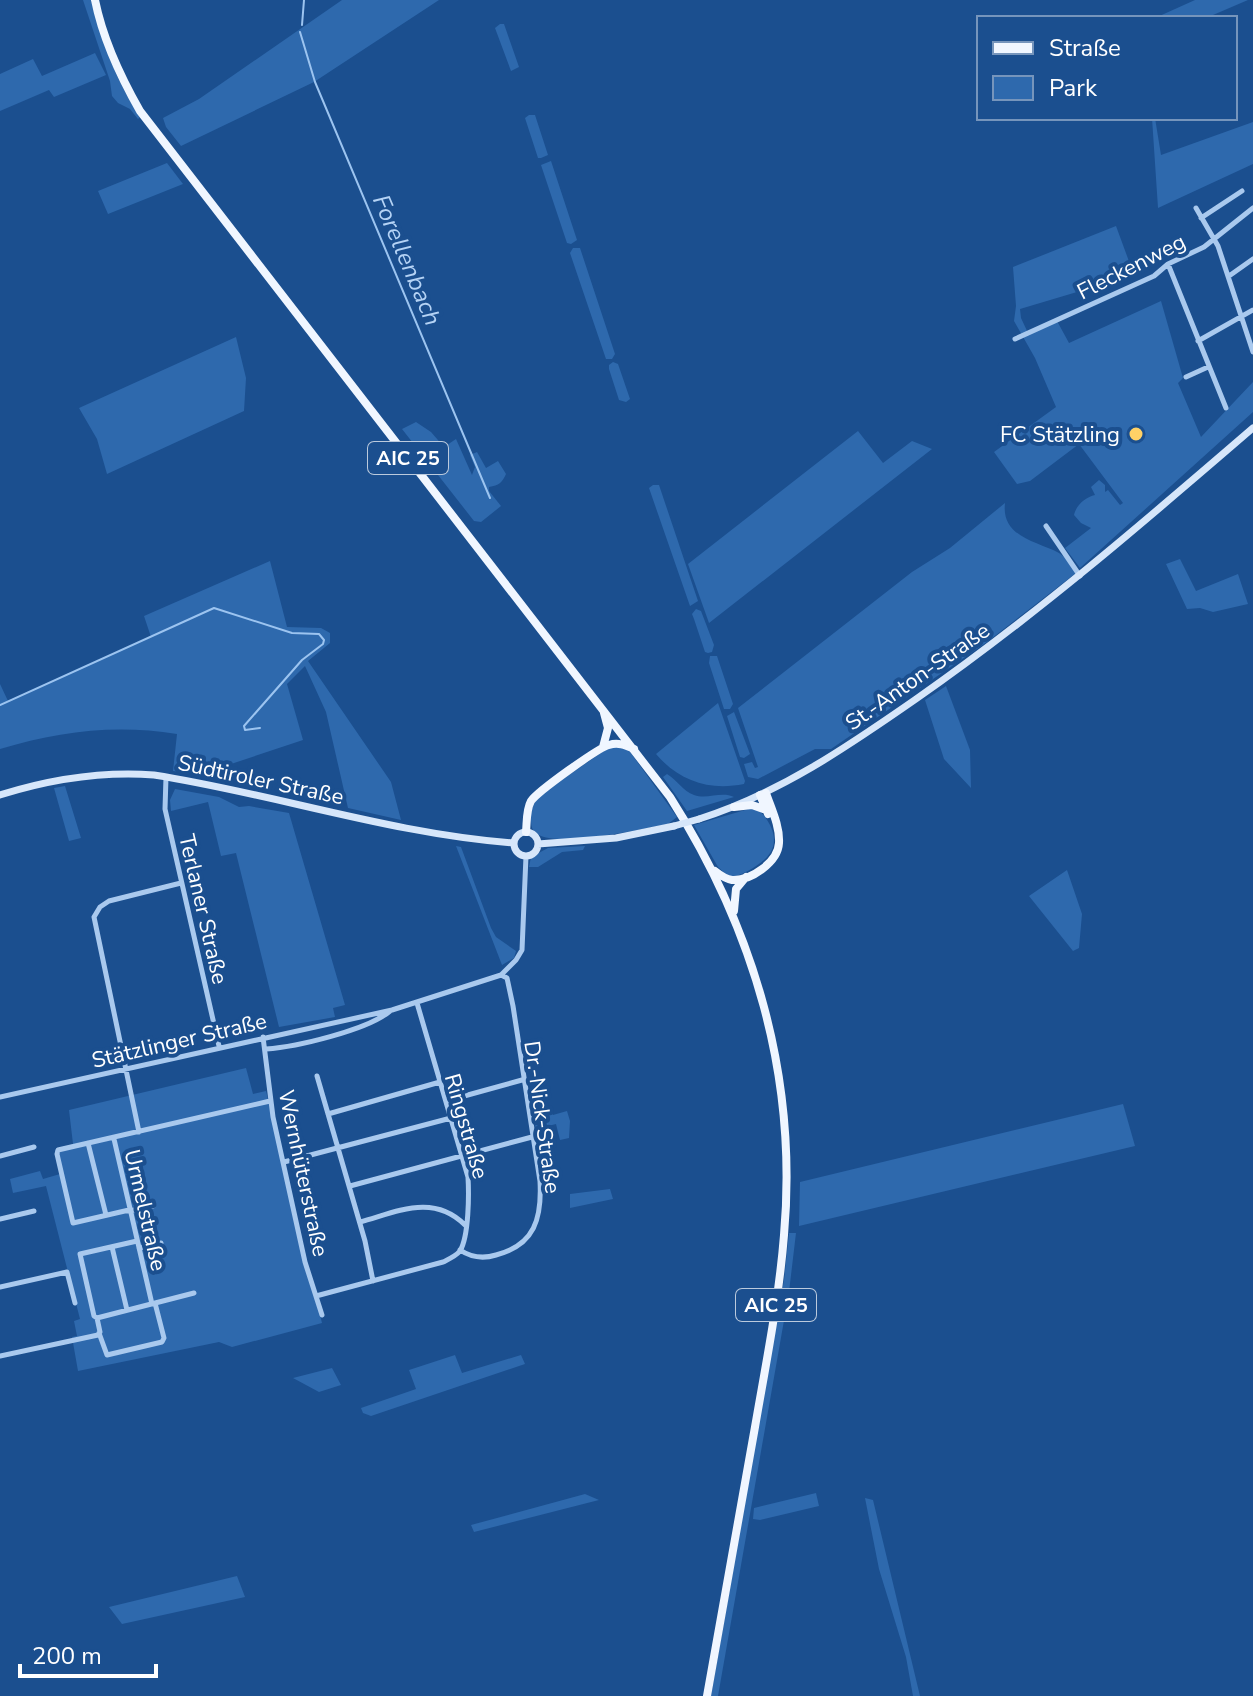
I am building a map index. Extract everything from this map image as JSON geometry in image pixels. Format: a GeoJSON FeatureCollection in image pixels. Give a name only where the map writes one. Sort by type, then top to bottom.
{"type":"FeatureCollection","features":[{"type":"Feature","properties":{"kind":"main road","name":"AIC 25"},"geometry":{"type":"LineString","coordinates":[[95,0],[115,63],[140,111],[670,797],[714,871],[734,915],[761,993],[774,1045],[783,1103],[787,1167],[785,1233],[777,1301],[707,1696]]}},
{"type":"Feature","properties":{"kind":"main road","name":"St.-Anton-Straße"},"geometry":{"type":"LineString","coordinates":[[538,844],[592,841],[699,819],[783,784],[840,751],[996,642],[1080,576],[1253,428]]}},
{"type":"Feature","properties":{"kind":"main road"},"geometry":{"type":"LineString","coordinates":[[603,747],[608,728],[604,711]]}},
{"type":"Feature","properties":{"kind":"main road"},"geometry":{"type":"LineString","coordinates":[[526,832],[527,812],[532,800],[603,747],[617,743],[634,749]]}},
{"type":"Feature","properties":{"kind":"main road","name":"Südtiroler Straße"},"geometry":{"type":"LineString","coordinates":[[0,795],[86,775],[166,777],[400,828],[479,841],[514,843]]}},
{"type":"Feature","properties":{"kind":"main road"},"geometry":{"type":"LineString","coordinates":[[714,871],[731,880],[746,877],[767,865],[777,853],[780,838],[766,792]]}},
{"type":"Feature","properties":{"kind":"main road"},"geometry":{"type":"LineString","coordinates":[[766,792],[766,810],[778,828]]}},
{"type":"Feature","properties":{"kind":"main road"},"geometry":{"type":"LineString","coordinates":[[734,807],[752,805],[766,810]]}},
{"type":"Feature","properties":{"kind":"main road"},"geometry":{"type":"LineString","coordinates":[[526,832],[535,836],[538,844],[534,852],[526,856],[517,852],[514,843],[517,836],[526,832]]}},
{"type":"Feature","properties":{"kind":"main road"},"geometry":{"type":"LineString","coordinates":[[734,915],[736,889],[746,877]]}},
{"type":"Feature","properties":{"kind":"street"},"geometry":{"type":"LineString","coordinates":[[1201,218],[1242,191]]}},
{"type":"Feature","properties":{"kind":"street"},"geometry":{"type":"LineString","coordinates":[[1196,208],[1229,276],[1253,352]]}},
{"type":"Feature","properties":{"kind":"street","name":"Fleckenweg"},"geometry":{"type":"LineString","coordinates":[[1015,339],[1154,276],[1168,264],[1214,240],[1253,208]]}},
{"type":"Feature","properties":{"kind":"street"},"geometry":{"type":"LineString","coordinates":[[1229,276],[1253,259]]}},
{"type":"Feature","properties":{"kind":"street"},"geometry":{"type":"LineString","coordinates":[[1168,264],[1226,408]]}},
{"type":"Feature","properties":{"kind":"street"},"geometry":{"type":"LineString","coordinates":[[1198,341],[1253,310]]}},
{"type":"Feature","properties":{"kind":"street"},"geometry":{"type":"LineString","coordinates":[[1186,377],[1208,367]]}},
{"type":"Feature","properties":{"kind":"street"},"geometry":{"type":"LineString","coordinates":[[1046,526],[1080,576]]}},
{"type":"Feature","properties":{"kind":"street","name":"Terlaner Straße"},"geometry":{"type":"LineString","coordinates":[[166,777],[165,809],[219,1047]]}},
{"type":"Feature","properties":{"kind":"street","name":"Stätzlinger Straße"},"geometry":{"type":"LineString","coordinates":[[266,1049],[299,1044],[501,975],[516,960],[524,942],[526,856]]}},
{"type":"Feature","properties":{"kind":"street"},"geometry":{"type":"LineString","coordinates":[[139,1132],[94,917],[100,907],[109,901],[181,883]]}},
{"type":"Feature","properties":{"kind":"street","name":"Dr.-Nick-Straße"},"geometry":{"type":"LineString","coordinates":[[460,1250],[473,1257],[492,1256],[519,1246],[530,1236],[536,1221],[540,1194],[532,1137],[509,986],[507,978],[501,975]]}},
{"type":"Feature","properties":{"kind":"street","name":"Ringstraße"},"geometry":{"type":"LineString","coordinates":[[417,1003],[463,1155],[469,1194],[460,1250]]}},
{"type":"Feature","properties":{"kind":"street","name":"Stätzlinger Straße"},"geometry":{"type":"LineString","coordinates":[[0,1097],[263,1037],[366,1020]]}},
{"type":"Feature","properties":{"kind":"street","name":"Wernhüterstraße"},"geometry":{"type":"LineString","coordinates":[[263,1037],[270,1101],[298,1234],[322,1315]]}},
{"type":"Feature","properties":{"kind":"street"},"geometry":{"type":"LineString","coordinates":[[317,1076],[360,1222],[373,1281]]}},
{"type":"Feature","properties":{"kind":"street"},"geometry":{"type":"LineString","coordinates":[[446,1101],[522,1080]]}},
{"type":"Feature","properties":{"kind":"street"},"geometry":{"type":"LineString","coordinates":[[328,1114],[440,1082]]}},
{"type":"Feature","properties":{"kind":"street","name":"Urmelstraße"},"geometry":{"type":"LineString","coordinates":[[99,1333],[107,1355],[162,1342],[164,1338],[129,1211],[114,1139],[270,1101]]}},
{"type":"Feature","properties":{"kind":"street"},"geometry":{"type":"LineString","coordinates":[[284,1162],[451,1118]]}},
{"type":"Feature","properties":{"kind":"street"},"geometry":{"type":"LineString","coordinates":[[350,1186],[532,1137]]}},
{"type":"Feature","properties":{"kind":"street"},"geometry":{"type":"LineString","coordinates":[[114,1139],[58,1150],[73,1223],[153,1206]]}},
{"type":"Feature","properties":{"kind":"street"},"geometry":{"type":"LineString","coordinates":[[88,1143],[106,1215]]}},
{"type":"Feature","properties":{"kind":"street"},"geometry":{"type":"LineString","coordinates":[[0,1156],[34,1147]]}},
{"type":"Feature","properties":{"kind":"street"},"geometry":{"type":"LineString","coordinates":[[360,1222],[422,1205],[457,1216],[466,1214]]}},
{"type":"Feature","properties":{"kind":"street"},"geometry":{"type":"LineString","coordinates":[[0,1219],[34,1211]]}},
{"type":"Feature","properties":{"kind":"street"},"geometry":{"type":"LineString","coordinates":[[457,1216],[465,1225]]}},
{"type":"Feature","properties":{"kind":"street"},"geometry":{"type":"LineString","coordinates":[[0,1356],[99,1333],[80,1254],[137,1241]]}},
{"type":"Feature","properties":{"kind":"street"},"geometry":{"type":"LineString","coordinates":[[139,1248],[161,1243]]}},
{"type":"Feature","properties":{"kind":"street"},"geometry":{"type":"LineString","coordinates":[[112,1247],[127,1310]]}},
{"type":"Feature","properties":{"kind":"street"},"geometry":{"type":"LineString","coordinates":[[316,1296],[443,1262],[460,1250]]}},
{"type":"Feature","properties":{"kind":"street"},"geometry":{"type":"LineString","coordinates":[[0,1287],[67,1272],[75,1303]]}},
{"type":"Feature","properties":{"kind":"street"},"geometry":{"type":"LineString","coordinates":[[97,1318],[194,1293]]}},
{"type":"Feature","properties":{"kind":"green space"},"geometry":{"type":"Polygon","coordinates":[[[83,0],[91,0],[111,61],[140,117],[138,119],[112,96],[110,81],[83,0]]]}},
{"type":"Feature","properties":{"kind":"green space"},"geometry":{"type":"Polygon","coordinates":[[[342,0],[439,0],[314,82],[181,146],[163,118],[199,99],[342,0]]]}},
{"type":"Feature","properties":{"kind":"green space"},"geometry":{"type":"Polygon","coordinates":[[[1195,0],[1248,0],[1211,16],[1159,16],[1195,0]]]}},
{"type":"Feature","properties":{"kind":"green space"},"geometry":{"type":"Polygon","coordinates":[[[504,24],[519,67],[511,71],[495,28],[504,24]]]}},
{"type":"Feature","properties":{"kind":"green space"},"geometry":{"type":"Polygon","coordinates":[[[95,53],[106,75],[54,97],[49,90],[0,111],[0,74],[33,59],[42,76],[95,53]]]}},
{"type":"Feature","properties":{"kind":"green space"},"geometry":{"type":"Polygon","coordinates":[[[535,115],[548,155],[541,158],[538,158],[525,118],[535,115]]]}},
{"type":"Feature","properties":{"kind":"green space"},"geometry":{"type":"Polygon","coordinates":[[[1152,120],[1155,120],[1161,155],[1253,122],[1253,164],[1158,208],[1152,120]]]}},
{"type":"Feature","properties":{"kind":"green space"},"geometry":{"type":"Polygon","coordinates":[[[551,161],[577,240],[571,244],[567,243],[541,165],[551,161]]]}},
{"type":"Feature","properties":{"kind":"green space"},"geometry":{"type":"Polygon","coordinates":[[[167,163],[183,184],[108,214],[98,191],[167,163]]]}},
{"type":"Feature","properties":{"kind":"green space","name":"FC Stätzling"},"geometry":{"type":"Polygon","coordinates":[[[1116,226],[1134,275],[1020,309],[1028,333],[1057,321],[1069,343],[1161,301],[1183,378],[1178,383],[1201,437],[1253,382],[1253,412],[1080,568],[1065,548],[1091,528],[1074,515],[1077,508],[1095,495],[1091,487],[1099,480],[1105,485],[1105,492],[1108,490],[1120,505],[1123,503],[1079,444],[1030,481],[1017,484],[994,452],[1056,407],[1035,358],[1014,321],[1013,267],[1116,226]]]}},
{"type":"Feature","properties":{"kind":"green space"},"geometry":{"type":"Polygon","coordinates":[[[573,248],[580,248],[615,354],[612,359],[606,359],[570,253],[573,248]]]}},
{"type":"Feature","properties":{"kind":"green space"},"geometry":{"type":"Polygon","coordinates":[[[236,337],[246,378],[244,411],[107,474],[97,439],[79,408],[236,337]]]}},
{"type":"Feature","properties":{"kind":"green space"},"geometry":{"type":"Polygon","coordinates":[[[613,362],[618,364],[630,399],[626,402],[619,400],[609,369],[613,362]]]}},
{"type":"Feature","properties":{"kind":"green space"},"geometry":{"type":"Polygon","coordinates":[[[416,422],[431,432],[444,447],[456,439],[472,475],[475,467],[470,455],[477,452],[486,468],[498,461],[506,474],[500,483],[489,487],[489,491],[501,506],[481,522],[474,521],[402,429],[416,422]]]}},
{"type":"Feature","properties":{"kind":"green space"},"geometry":{"type":"Polygon","coordinates":[[[858,431],[883,463],[912,441],[932,449],[709,623],[688,564],[858,431]]]}},
{"type":"Feature","properties":{"kind":"green space"},"geometry":{"type":"Polygon","coordinates":[[[659,485],[698,601],[690,606],[649,488],[659,485]]]}},
{"type":"Feature","properties":{"kind":"green space"},"geometry":{"type":"Polygon","coordinates":[[[1005,503],[1005,514],[1014,531],[1062,555],[1076,573],[987,642],[831,749],[815,749],[758,779],[748,777],[744,764],[752,762],[755,768],[758,767],[738,708],[1005,503]]]}},
{"type":"Feature","properties":{"kind":"green space"},"geometry":{"type":"Polygon","coordinates":[[[1180,559],[1196,591],[1238,574],[1248,604],[1213,612],[1200,608],[1187,609],[1166,564],[1180,559]]]}},
{"type":"Feature","properties":{"kind":"green space"},"geometry":{"type":"Polygon","coordinates":[[[270,561],[287,627],[321,628],[330,633],[330,643],[308,661],[391,782],[401,820],[348,808],[326,712],[305,666],[287,684],[303,740],[201,774],[173,771],[177,734],[154,731],[88,731],[0,749],[0,684],[8,701],[151,637],[144,616],[270,561]]]}},
{"type":"Feature","properties":{"kind":"green space"},"geometry":{"type":"Polygon","coordinates":[[[696,609],[701,611],[714,645],[712,652],[705,652],[692,614],[696,609]]]}},
{"type":"Feature","properties":{"kind":"green space"},"geometry":{"type":"Polygon","coordinates":[[[710,656],[717,656],[733,704],[730,709],[724,709],[709,663],[710,656]]]}},
{"type":"Feature","properties":{"kind":"green space"},"geometry":{"type":"Polygon","coordinates":[[[946,686],[970,750],[971,788],[944,759],[925,700],[946,686]]]}},
{"type":"Feature","properties":{"kind":"green space"},"geometry":{"type":"Polygon","coordinates":[[[718,703],[744,784],[719,786],[696,782],[675,771],[656,754],[718,703]]]}},
{"type":"Feature","properties":{"kind":"green space"},"geometry":{"type":"Polygon","coordinates":[[[734,712],[750,754],[744,758],[740,757],[727,716],[734,712]]]}},
{"type":"Feature","properties":{"kind":"green space"},"geometry":{"type":"Polygon","coordinates":[[[611,746],[628,749],[677,817],[668,824],[582,838],[549,838],[535,832],[531,812],[540,796],[611,746]]]}},
{"type":"Feature","properties":{"kind":"green space"},"geometry":{"type":"Polygon","coordinates":[[[667,774],[694,795],[734,797],[687,811],[663,777],[667,774]]]}},
{"type":"Feature","properties":{"kind":"green space"},"geometry":{"type":"Polygon","coordinates":[[[65,786],[81,838],[69,841],[54,788],[65,786]]]}},
{"type":"Feature","properties":{"kind":"green space"},"geometry":{"type":"Polygon","coordinates":[[[175,789],[219,797],[239,807],[289,813],[345,1005],[333,1008],[335,1017],[279,1027],[236,853],[221,856],[208,802],[171,811],[170,800],[175,789]]]}},
{"type":"Feature","properties":{"kind":"green space"},"geometry":{"type":"Polygon","coordinates":[[[752,808],[763,814],[770,825],[774,839],[772,850],[753,868],[728,876],[718,867],[694,825],[752,808]]]}},
{"type":"Feature","properties":{"kind":"green space"},"geometry":{"type":"Polygon","coordinates":[[[456,846],[461,847],[496,937],[516,951],[514,958],[502,965],[456,846]]]}},
{"type":"Feature","properties":{"kind":"green space"},"geometry":{"type":"Polygon","coordinates":[[[585,846],[583,850],[562,852],[538,867],[529,867],[531,857],[548,848],[585,846]]]}},
{"type":"Feature","properties":{"kind":"green space"},"geometry":{"type":"Polygon","coordinates":[[[1067,870],[1082,914],[1079,948],[1073,951],[1029,896],[1067,870]]]}},
{"type":"Feature","properties":{"kind":"green space"},"geometry":{"type":"Polygon","coordinates":[[[246,1068],[253,1094],[266,1091],[322,1323],[232,1347],[219,1342],[78,1371],[72,1337],[77,1336],[74,1321],[80,1319],[46,1186],[13,1193],[10,1179],[40,1171],[43,1179],[60,1174],[55,1150],[73,1144],[69,1110],[246,1068]]]}},
{"type":"Feature","properties":{"kind":"green space"},"geometry":{"type":"Polygon","coordinates":[[[1123,1104],[1135,1146],[799,1226],[800,1182],[1123,1104]]]}},
{"type":"Feature","properties":{"kind":"green space"},"geometry":{"type":"Polygon","coordinates":[[[551,1110],[553,1115],[567,1111],[569,1138],[560,1140],[556,1124],[536,1129],[533,1115],[551,1110]]]}},
{"type":"Feature","properties":{"kind":"green space"},"geometry":{"type":"Polygon","coordinates":[[[610,1189],[613,1199],[570,1208],[570,1194],[610,1189]]]}},
{"type":"Feature","properties":{"kind":"green space"},"geometry":{"type":"Polygon","coordinates":[[[789,1233],[796,1233],[789,1292],[718,1696],[711,1696],[784,1280],[789,1233]]]}},
{"type":"Feature","properties":{"kind":"green space"},"geometry":{"type":"Polygon","coordinates":[[[455,1355],[462,1373],[521,1355],[525,1364],[371,1416],[363,1413],[361,1408],[416,1389],[409,1370],[455,1355]]]}},
{"type":"Feature","properties":{"kind":"green space"},"geometry":{"type":"Polygon","coordinates":[[[332,1368],[341,1385],[319,1392],[293,1378],[332,1368]]]}},
{"type":"Feature","properties":{"kind":"green space"},"geometry":{"type":"Polygon","coordinates":[[[816,1493],[819,1506],[753,1519],[754,1508],[816,1493]]]}},
{"type":"Feature","properties":{"kind":"green space"},"geometry":{"type":"Polygon","coordinates":[[[585,1494],[599,1500],[474,1532],[471,1525],[585,1494]]]}},
{"type":"Feature","properties":{"kind":"green space"},"geometry":{"type":"Polygon","coordinates":[[[865,1498],[873,1500],[920,1696],[913,1696],[906,1657],[879,1569],[865,1498]]]}},
{"type":"Feature","properties":{"kind":"green space"},"geometry":{"type":"Polygon","coordinates":[[[237,1576],[245,1597],[122,1624],[109,1607],[237,1576]]]}},
{"type":"Feature","properties":{"kind":"waterway","name":"Forellenbach"},"geometry":{"type":"LineString","coordinates":[[302,25],[304,0]]}},
{"type":"Feature","properties":{"kind":"waterway","name":"Forellenbach"},"geometry":{"type":"LineString","coordinates":[[300,32],[315,82],[490,498]]}},
{"type":"Feature","properties":{"kind":"waterway"},"geometry":{"type":"LineString","coordinates":[[0,705],[214,608],[292,633],[319,634],[324,640],[302,660],[244,726],[245,730],[260,728]]}},
{"type":"Feature","properties":{"kind":"place","name":"FC Stätzling"},"geometry":{"type":"Point","coordinates":[1136,434]}}]}
